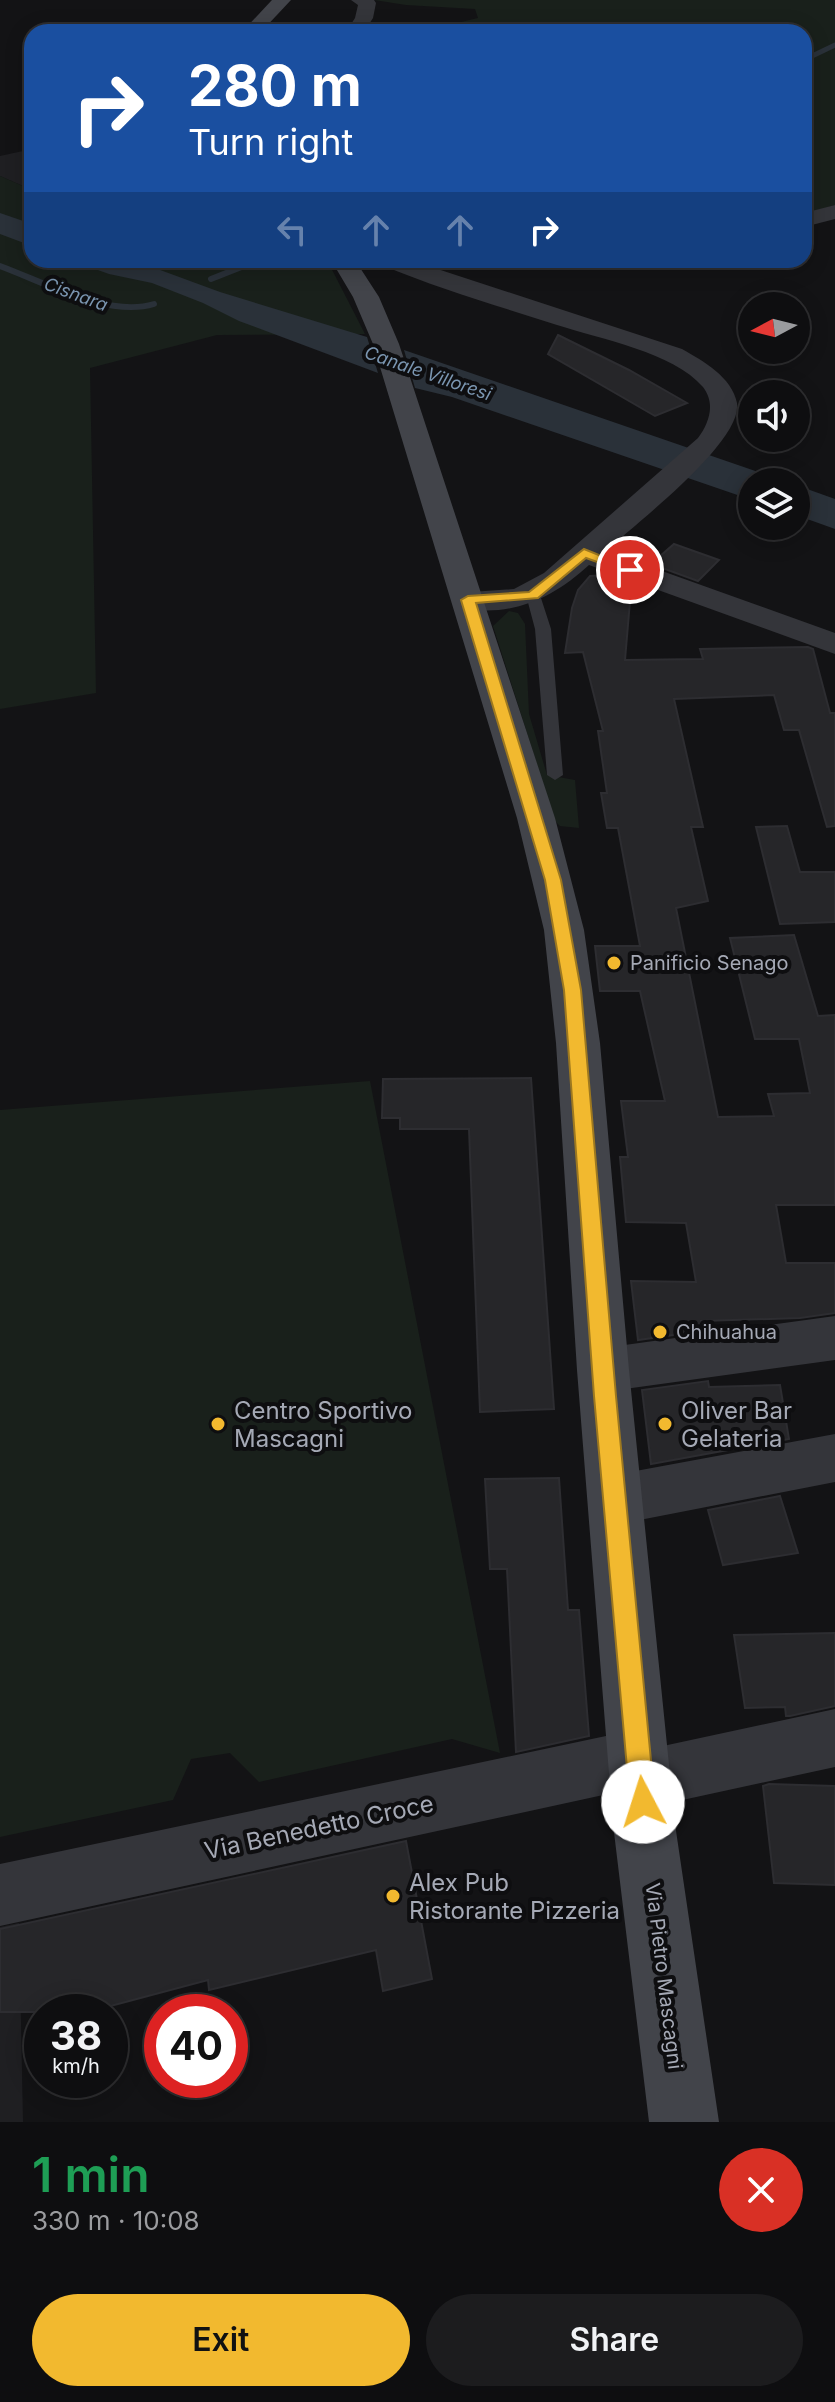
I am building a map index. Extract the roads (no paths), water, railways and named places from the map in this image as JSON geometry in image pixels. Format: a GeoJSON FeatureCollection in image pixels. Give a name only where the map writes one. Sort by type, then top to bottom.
{"type":"FeatureCollection","features":[{"type":"Feature","properties":{"kind":"street"},"geometry":{"type":"LineString","coordinates":[[259,24],[282,0]]}},
{"type":"Feature","properties":{"kind":"street"},"geometry":{"type":"LineString","coordinates":[[360,0],[367,3],[367,11],[360,24]]}},
{"type":"Feature","properties":{"kind":"street"},"geometry":{"type":"LineString","coordinates":[[812,219],[835,212]]}},
{"type":"Feature","properties":{"kind":"street"},"geometry":{"type":"LineString","coordinates":[[812,221],[835,222]]}},
{"type":"Feature","properties":{"kind":"street","name":"Via Pietro Mascagni"},"geometry":{"type":"LineString","coordinates":[[348,268],[366,297],[386,344],[536,818],[564,930],[578,1043],[614,1500],[640,1769],[684,2122]]}},
{"type":"Feature","properties":{"kind":"street"},"geometry":{"type":"LineString","coordinates":[[409,268],[654,347],[689,363],[713,382],[725,405],[719,431],[708,444],[555,580],[533,595],[468,600]]}},
{"type":"Feature","properties":{"kind":"street"},"geometry":{"type":"LineString","coordinates":[[584,553],[835,644]]}},
{"type":"Feature","properties":{"kind":"street"},"geometry":{"type":"LineString","coordinates":[[603,1370],[835,1338]]}},
{"type":"Feature","properties":{"kind":"street"},"geometry":{"type":"LineString","coordinates":[[614,1500],[835,1458]]}},
{"type":"Feature","properties":{"kind":"street","name":"Via Benedetto Croce"},"geometry":{"type":"LineString","coordinates":[[0,1895],[640,1769],[835,1738]]}},
{"type":"Feature","properties":{"kind":"lane"},"geometry":{"type":"LineString","coordinates":[[533,595],[543,629],[555,775]]}},
{"type":"Feature","properties":{"kind":"water"},"geometry":{"type":"Polygon","coordinates":[[[0,213],[24,221],[24,243],[0,234],[0,213]]]}},
{"type":"Feature","properties":{"kind":"water","name":"Canale Villoresi"},"geometry":{"type":"Polygon","coordinates":[[[92,268],[155,268],[220,292],[367,337],[378,373],[239,321],[152,283],[92,268]]]}},
{"type":"Feature","properties":{"kind":"water","name":"Canale Villoresi"},"geometry":{"type":"Polygon","coordinates":[[[404,350],[746,468],[738,468],[738,495],[452,397],[415,388],[404,350]]]}},
{"type":"Feature","properties":{"kind":"water"},"geometry":{"type":"Polygon","coordinates":[[[810,490],[835,499],[835,529],[810,520],[810,490]]]}},
{"type":"Feature","properties":{"kind":"waterway","name":"Cisnara"},"geometry":{"type":"LineString","coordinates":[[812,56],[835,45]]}},
{"type":"Feature","properties":{"kind":"waterway","name":"Cisnara"},"geometry":{"type":"LineString","coordinates":[[0,266],[97,302],[136,307],[154,304]]}},
{"type":"Feature","properties":{"kind":"waterway","name":"Cisnara"},"geometry":{"type":"LineString","coordinates":[[211,279],[239,268]]}},
{"type":"Feature","properties":{"kind":"place","name":"Panificio Senago"},"geometry":{"type":"Point","coordinates":[614,963]}},
{"type":"Feature","properties":{"kind":"place","name":"Chihuahua"},"geometry":{"type":"Point","coordinates":[660,1332]}},
{"type":"Feature","properties":{"kind":"place","name":"Centro Sportivo Mascagni"},"geometry":{"type":"Point","coordinates":[218,1424]}},
{"type":"Feature","properties":{"kind":"place","name":"Oliver Bar Gelateria"},"geometry":{"type":"Point","coordinates":[665,1424]}},
{"type":"Feature","properties":{"kind":"place","name":"Alex Pub Ristorante Pizzeria"},"geometry":{"type":"Point","coordinates":[393,1896]}}]}
